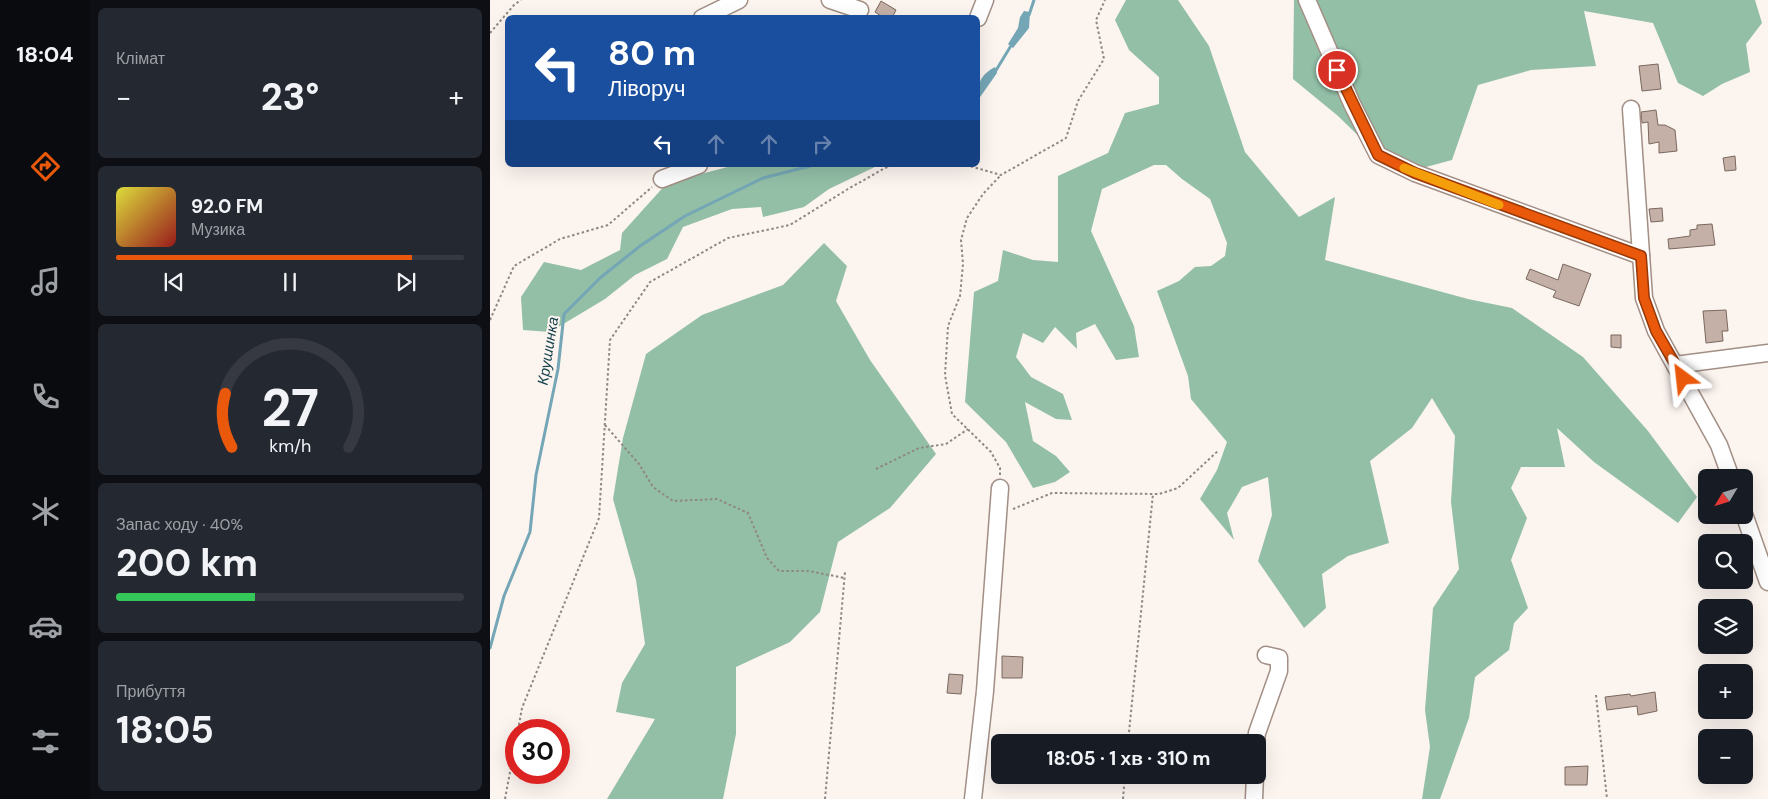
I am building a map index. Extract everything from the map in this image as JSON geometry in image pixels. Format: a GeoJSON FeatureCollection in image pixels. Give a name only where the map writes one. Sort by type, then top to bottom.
{"type":"FeatureCollection","features":[{"type":"Feature","properties":{"kind":"street"},"geometry":{"type":"LineString","coordinates":[[708,15],[739,0]]}},
{"type":"Feature","properties":{"kind":"street"},"geometry":{"type":"LineString","coordinates":[[830,0],[860,9]]}},
{"type":"Feature","properties":{"kind":"street"},"geometry":{"type":"LineString","coordinates":[[979,15],[985,0]]}},
{"type":"Feature","properties":{"kind":"street"},"geometry":{"type":"LineString","coordinates":[[1307,0],[1352,104],[1378,155],[1415,173],[1641,256]]}},
{"type":"Feature","properties":{"kind":"street"},"geometry":{"type":"LineString","coordinates":[[1631,109],[1644,298],[1656,331],[1719,445],[1728,469]]}},
{"type":"Feature","properties":{"kind":"street"},"geometry":{"type":"LineString","coordinates":[[662,179],[692,167]]}},
{"type":"Feature","properties":{"kind":"street"},"geometry":{"type":"LineString","coordinates":[[1675,365],[1768,352]]}},
{"type":"Feature","properties":{"kind":"street"},"geometry":{"type":"LineString","coordinates":[[973,799],[984,691],[1000,488]]}},
{"type":"Feature","properties":{"kind":"street"},"geometry":{"type":"LineString","coordinates":[[1748,524],[1768,582]]}},
{"type":"Feature","properties":{"kind":"street"},"geometry":{"type":"LineString","coordinates":[[1257,734],[1279,671],[1278,658],[1266,655]]}},
{"type":"Feature","properties":{"kind":"street"},"geometry":{"type":"LineString","coordinates":[[1254,799],[1255,784]]}},
{"type":"Feature","properties":{"kind":"path"},"geometry":{"type":"LineString","coordinates":[[505,15],[514,5],[522,0]]}},
{"type":"Feature","properties":{"kind":"path"},"geometry":{"type":"LineString","coordinates":[[1000,488],[1000,468],[991,452],[952,414],[945,375],[948,326],[960,296],[961,240],[968,218],[983,194],[1001,174],[1066,138],[1078,101],[1104,59],[1096,20],[1105,0]]}},
{"type":"Feature","properties":{"kind":"path"},"geometry":{"type":"LineString","coordinates":[[490,33],[505,16]]}},
{"type":"Feature","properties":{"kind":"path"},"geometry":{"type":"LineString","coordinates":[[520,719],[522,708],[598,518],[603,468],[610,340],[650,282],[728,238],[790,225],[887,167]]}},
{"type":"Feature","properties":{"kind":"path"},"geometry":{"type":"LineString","coordinates":[[974,167],[1001,174]]}},
{"type":"Feature","properties":{"kind":"path"},"geometry":{"type":"LineString","coordinates":[[490,320],[514,266],[560,239],[608,225],[662,179]]}},
{"type":"Feature","properties":{"kind":"path"},"geometry":{"type":"LineString","coordinates":[[604,424],[639,464],[653,488],[673,501],[718,499],[748,513],[766,558],[779,571],[808,570],[845,578]]}},
{"type":"Feature","properties":{"kind":"path"},"geometry":{"type":"LineString","coordinates":[[876,469],[919,448],[946,444],[968,429]]}},
{"type":"Feature","properties":{"kind":"path"},"geometry":{"type":"LineString","coordinates":[[998,513],[1016,508],[1052,493],[1159,494],[1178,488],[1219,450]]}},
{"type":"Feature","properties":{"kind":"path"},"geometry":{"type":"LineString","coordinates":[[1129,734],[1153,494]]}},
{"type":"Feature","properties":{"kind":"path"},"geometry":{"type":"LineString","coordinates":[[825,799],[845,572]]}},
{"type":"Feature","properties":{"kind":"path"},"geometry":{"type":"LineString","coordinates":[[1596,695],[1607,799]]}},
{"type":"Feature","properties":{"kind":"path"},"geometry":{"type":"LineString","coordinates":[[506,799],[509,784]]}},
{"type":"Feature","properties":{"kind":"path"},"geometry":{"type":"LineString","coordinates":[[1122,799],[1124,784]]}},
{"type":"Feature","properties":{"kind":"green space"},"geometry":{"type":"Polygon","coordinates":[[[1126,0],[1178,0],[1209,46],[1245,152],[1299,217],[1335,197],[1325,260],[1468,299],[1512,308],[1583,357],[1648,431],[1697,497],[1678,523],[1594,462],[1557,428],[1565,467],[1521,467],[1511,488],[1527,518],[1511,560],[1528,608],[1514,623],[1509,650],[1475,677],[1469,718],[1440,799],[1422,799],[1430,747],[1425,710],[1433,608],[1459,569],[1451,502],[1455,436],[1432,398],[1412,428],[1370,461],[1389,543],[1348,556],[1322,574],[1326,608],[1304,628],[1258,561],[1272,515],[1268,477],[1242,487],[1227,513],[1234,540],[1200,499],[1217,470],[1227,442],[1191,399],[1188,376],[1157,291],[1179,281],[1195,267],[1211,266],[1225,256],[1227,243],[1210,199],[1166,165],[1154,165],[1102,189],[1091,231],[1134,326],[1139,357],[1116,360],[1095,324],[1076,333],[1077,349],[1055,327],[1043,343],[1023,333],[1016,357],[1031,377],[1063,394],[1072,420],[1056,419],[1025,402],[1033,441],[1056,456],[1070,472],[1055,482],[1033,488],[1006,442],[965,402],[974,292],[998,281],[1003,250],[1033,260],[1058,262],[1058,176],[1108,153],[1125,113],[1159,104],[1159,77],[1129,50],[1115,20],[1126,0]]]}},
{"type":"Feature","properties":{"kind":"green space"},"geometry":{"type":"Polygon","coordinates":[[[1294,0],[1755,0],[1762,23],[1746,44],[1750,72],[1722,84],[1703,96],[1678,83],[1653,23],[1584,11],[1596,66],[1531,70],[1478,85],[1452,160],[1411,171],[1378,155],[1338,116],[1293,79],[1294,0]]]}},
{"type":"Feature","properties":{"kind":"green space"},"geometry":{"type":"Polygon","coordinates":[[[727,167],[875,167],[829,189],[804,207],[763,217],[761,207],[732,209],[683,227],[667,259],[635,275],[605,299],[550,332],[523,330],[521,297],[544,262],[581,270],[620,250],[622,233],[667,183],[727,167]]]}},
{"type":"Feature","properties":{"kind":"green space"},"geometry":{"type":"Polygon","coordinates":[[[824,243],[847,266],[836,301],[870,360],[936,454],[890,508],[838,542],[820,612],[790,642],[736,667],[736,734],[723,799],[607,799],[655,719],[616,712],[622,683],[645,644],[636,580],[613,499],[623,438],[646,354],[702,315],[783,285],[824,243]]]}},
{"type":"Feature","properties":{"kind":"water"},"geometry":{"type":"Polygon","coordinates":[[[1024,11],[1030,12],[1029,28],[1013,48],[1008,44],[1018,28],[1020,17],[1024,11]]]}},
{"type":"Feature","properties":{"kind":"water"},"geometry":{"type":"Polygon","coordinates":[[[995,67],[997,73],[980,97],[980,82],[986,73],[995,67]]]}},
{"type":"Feature","properties":{"kind":"building"},"geometry":{"type":"Polygon","coordinates":[[[881,1],[896,10],[894,15],[880,15],[875,12],[881,1]]]}},
{"type":"Feature","properties":{"kind":"building"},"geometry":{"type":"Polygon","coordinates":[[[1658,64],[1661,89],[1642,91],[1639,66],[1658,64]]]}},
{"type":"Feature","properties":{"kind":"building"},"geometry":{"type":"Polygon","coordinates":[[[1656,110],[1658,125],[1665,125],[1675,130],[1677,151],[1659,153],[1659,142],[1649,144],[1648,122],[1642,123],[1641,112],[1656,110]]]}},
{"type":"Feature","properties":{"kind":"building"},"geometry":{"type":"Polygon","coordinates":[[[1735,156],[1736,170],[1725,171],[1723,158],[1735,156]]]}},
{"type":"Feature","properties":{"kind":"building"},"geometry":{"type":"Polygon","coordinates":[[[1662,208],[1663,221],[1651,222],[1649,209],[1662,208]]]}},
{"type":"Feature","properties":{"kind":"building"},"geometry":{"type":"Polygon","coordinates":[[[1712,224],[1715,245],[1669,249],[1668,239],[1690,236],[1690,230],[1697,229],[1697,225],[1712,224]]]}},
{"type":"Feature","properties":{"kind":"building"},"geometry":{"type":"Polygon","coordinates":[[[1563,264],[1591,274],[1579,306],[1553,297],[1556,291],[1526,279],[1530,269],[1558,280],[1563,264]]]}},
{"type":"Feature","properties":{"kind":"building"},"geometry":{"type":"Polygon","coordinates":[[[1726,310],[1728,331],[1722,331],[1723,341],[1706,343],[1703,311],[1726,310]]]}},
{"type":"Feature","properties":{"kind":"building"},"geometry":{"type":"Polygon","coordinates":[[[1611,335],[1621,335],[1621,348],[1611,347],[1611,335]]]}},
{"type":"Feature","properties":{"kind":"building"},"geometry":{"type":"Polygon","coordinates":[[[1002,656],[1023,657],[1022,678],[1002,678],[1002,656]]]}},
{"type":"Feature","properties":{"kind":"building"},"geometry":{"type":"Polygon","coordinates":[[[949,674],[963,675],[961,694],[947,693],[949,674]]]}},
{"type":"Feature","properties":{"kind":"building"},"geometry":{"type":"Polygon","coordinates":[[[1655,692],[1657,711],[1638,715],[1637,706],[1607,710],[1605,697],[1630,694],[1631,696],[1655,692]]]}},
{"type":"Feature","properties":{"kind":"building"},"geometry":{"type":"Polygon","coordinates":[[[1588,766],[1587,785],[1565,785],[1565,767],[1588,766]]]}},
{"type":"Feature","properties":{"kind":"waterway","name":"Крушинка"},"geometry":{"type":"LineString","coordinates":[[1029,15],[1034,0]]}},
{"type":"Feature","properties":{"kind":"waterway","name":"Крушинка"},"geometry":{"type":"LineString","coordinates":[[995,72],[1012,44]]}},
{"type":"Feature","properties":{"kind":"waterway","name":"Крушинка"},"geometry":{"type":"LineString","coordinates":[[490,648],[504,596],[530,532],[536,475],[558,369],[564,314],[600,278],[640,246],[685,216],[763,178],[806,167]]}},
{"type":"Feature","properties":{"kind":"slow traffic"},"geometry":{"type":"LineString","coordinates":[[1404,168],[1499,205]]}},
{"type":"Feature","properties":{"kind":"route"},"geometry":{"type":"LineString","coordinates":[[1337,70],[1378,155],[1415,173],[1641,256],[1644,298],[1656,331],[1683,378]]}}]}
